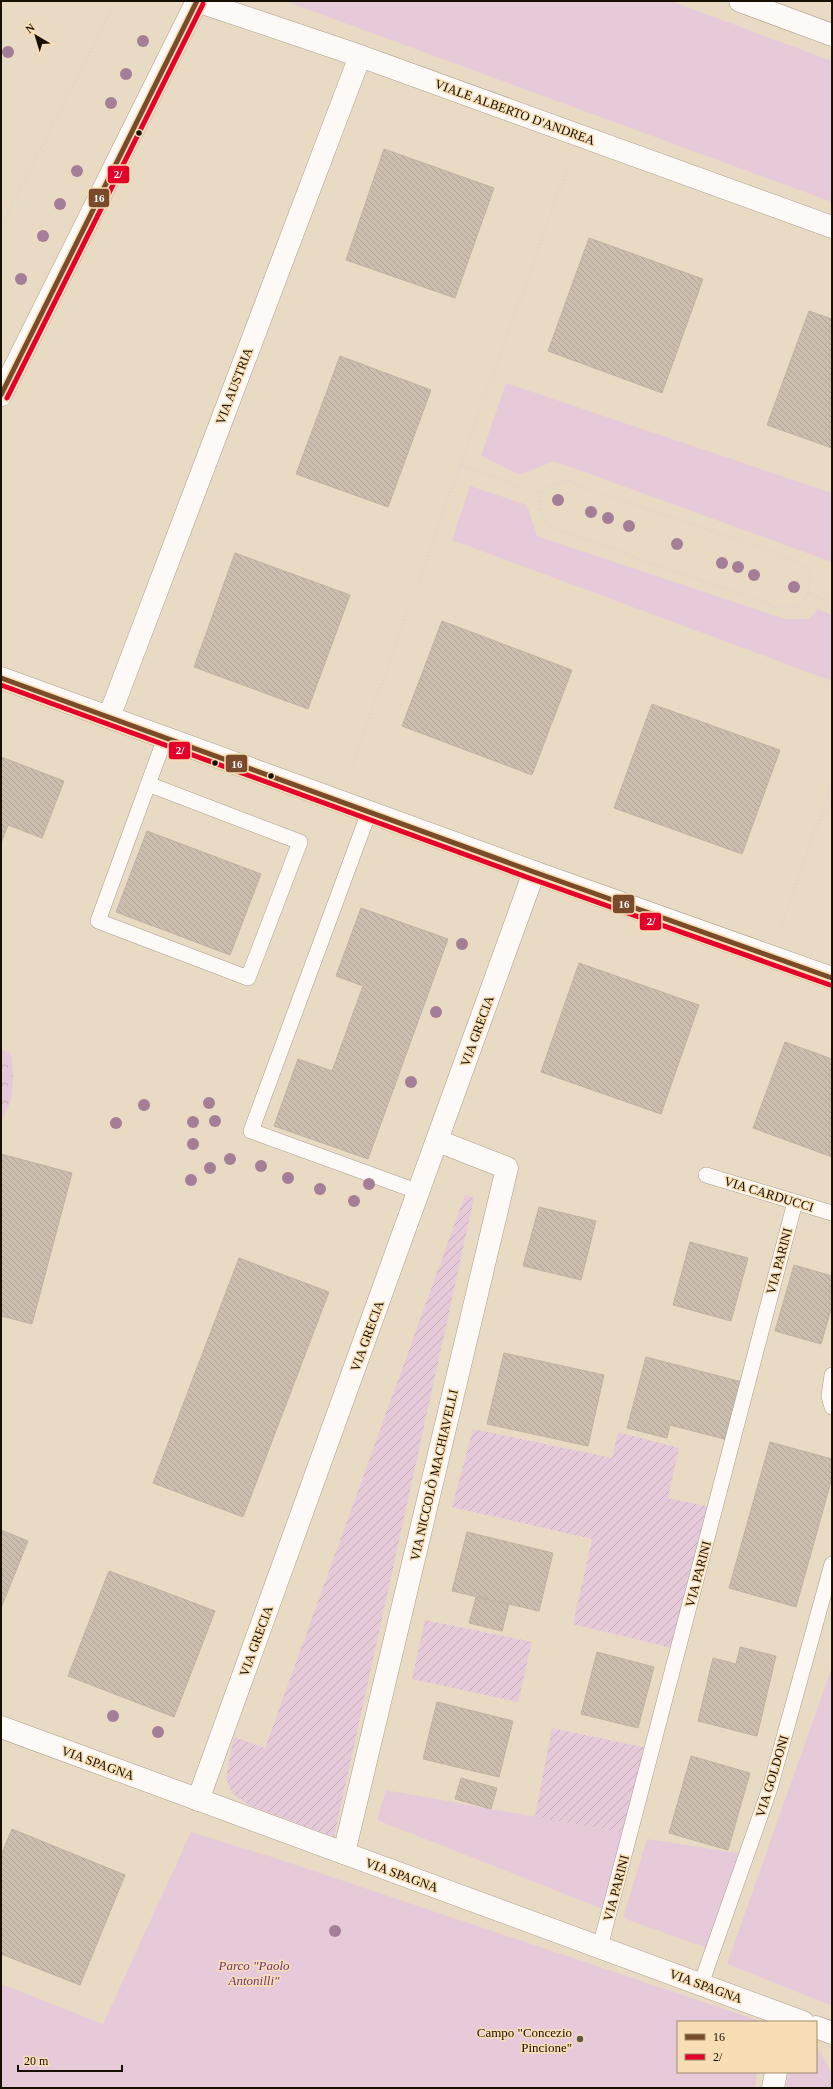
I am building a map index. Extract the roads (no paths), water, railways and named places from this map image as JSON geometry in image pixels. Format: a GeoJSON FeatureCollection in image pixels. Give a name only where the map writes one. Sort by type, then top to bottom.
{"type":"FeatureCollection","features":[{"type":"Feature","properties":{"kind":"street"},"geometry":{"type":"LineString","coordinates":[[1,395],[197,1]]}},
{"type":"Feature","properties":{"kind":"street","name":"VIALE ALBERTO D'ANDREA"},"geometry":{"type":"LineString","coordinates":[[197,1],[360,56],[832,227]]}},
{"type":"Feature","properties":{"kind":"street"},"geometry":{"type":"LineString","coordinates":[[740,1],[830,29]]}},
{"type":"Feature","properties":{"kind":"street","name":"VIA AUSTRIA"},"geometry":{"type":"LineString","coordinates":[[109,717],[360,56]]}},
{"type":"Feature","properties":{"kind":"street"},"geometry":{"type":"LineString","coordinates":[[1,678],[534,872],[832,978]]}},
{"type":"Feature","properties":{"kind":"street","name":"VIA GRECIA"},"geometry":{"type":"LineString","coordinates":[[198,1800],[438,1141],[534,872]]}},
{"type":"Feature","properties":{"kind":"street","name":"VIA NICCOLÒ MACHIAVELLI"},"geometry":{"type":"LineString","coordinates":[[344,1853],[507,1168],[438,1141]]}},
{"type":"Feature","properties":{"kind":"street","name":"VIA SPAGNA"},"geometry":{"type":"LineString","coordinates":[[1,1727],[702,1984],[791,2020]]}},
{"type":"Feature","properties":{"kind":"street"},"geometry":{"type":"LineString","coordinates":[[817,2027],[832,2033]]}},
{"type":"Feature","properties":{"kind":"street"},"geometry":{"type":"LineString","coordinates":[[773,2088],[776,2073]]}},
{"type":"Feature","properties":{"kind":"lane"},"geometry":{"type":"LineString","coordinates":[[148,784],[300,842],[248,978],[98,922],[148,784],[165,738]]}},
{"type":"Feature","properties":{"kind":"lane"},"geometry":{"type":"LineString","coordinates":[[369,812],[251,1131],[419,1192]]}},
{"type":"Feature","properties":{"kind":"lane","name":"VIA CARDUCCI"},"geometry":{"type":"LineString","coordinates":[[706,1175],[832,1213]]}},
{"type":"Feature","properties":{"kind":"lane","name":"VIA PARINI"},"geometry":{"type":"LineString","coordinates":[[600,1947],[795,1202]]}},
{"type":"Feature","properties":{"kind":"lane"},"geometry":{"type":"LineString","coordinates":[[832,1374],[829,1386],[829,1396],[832,1407]]}},
{"type":"Feature","properties":{"kind":"lane","name":"VIA GOLDONI"},"geometry":{"type":"LineString","coordinates":[[702,1984],[770,1788],[832,1564]]}},
{"type":"Feature","properties":{"kind":"place","name":"Campo \"Concezio Pincione\""},"geometry":{"type":"Point","coordinates":[580,2039]}},
{"type":"Feature","properties":{"kind":"park label","name":"Parco \"Paolo Antonilli\""},"geometry":{"type":"Point","coordinates":[254,1972]}}]}
